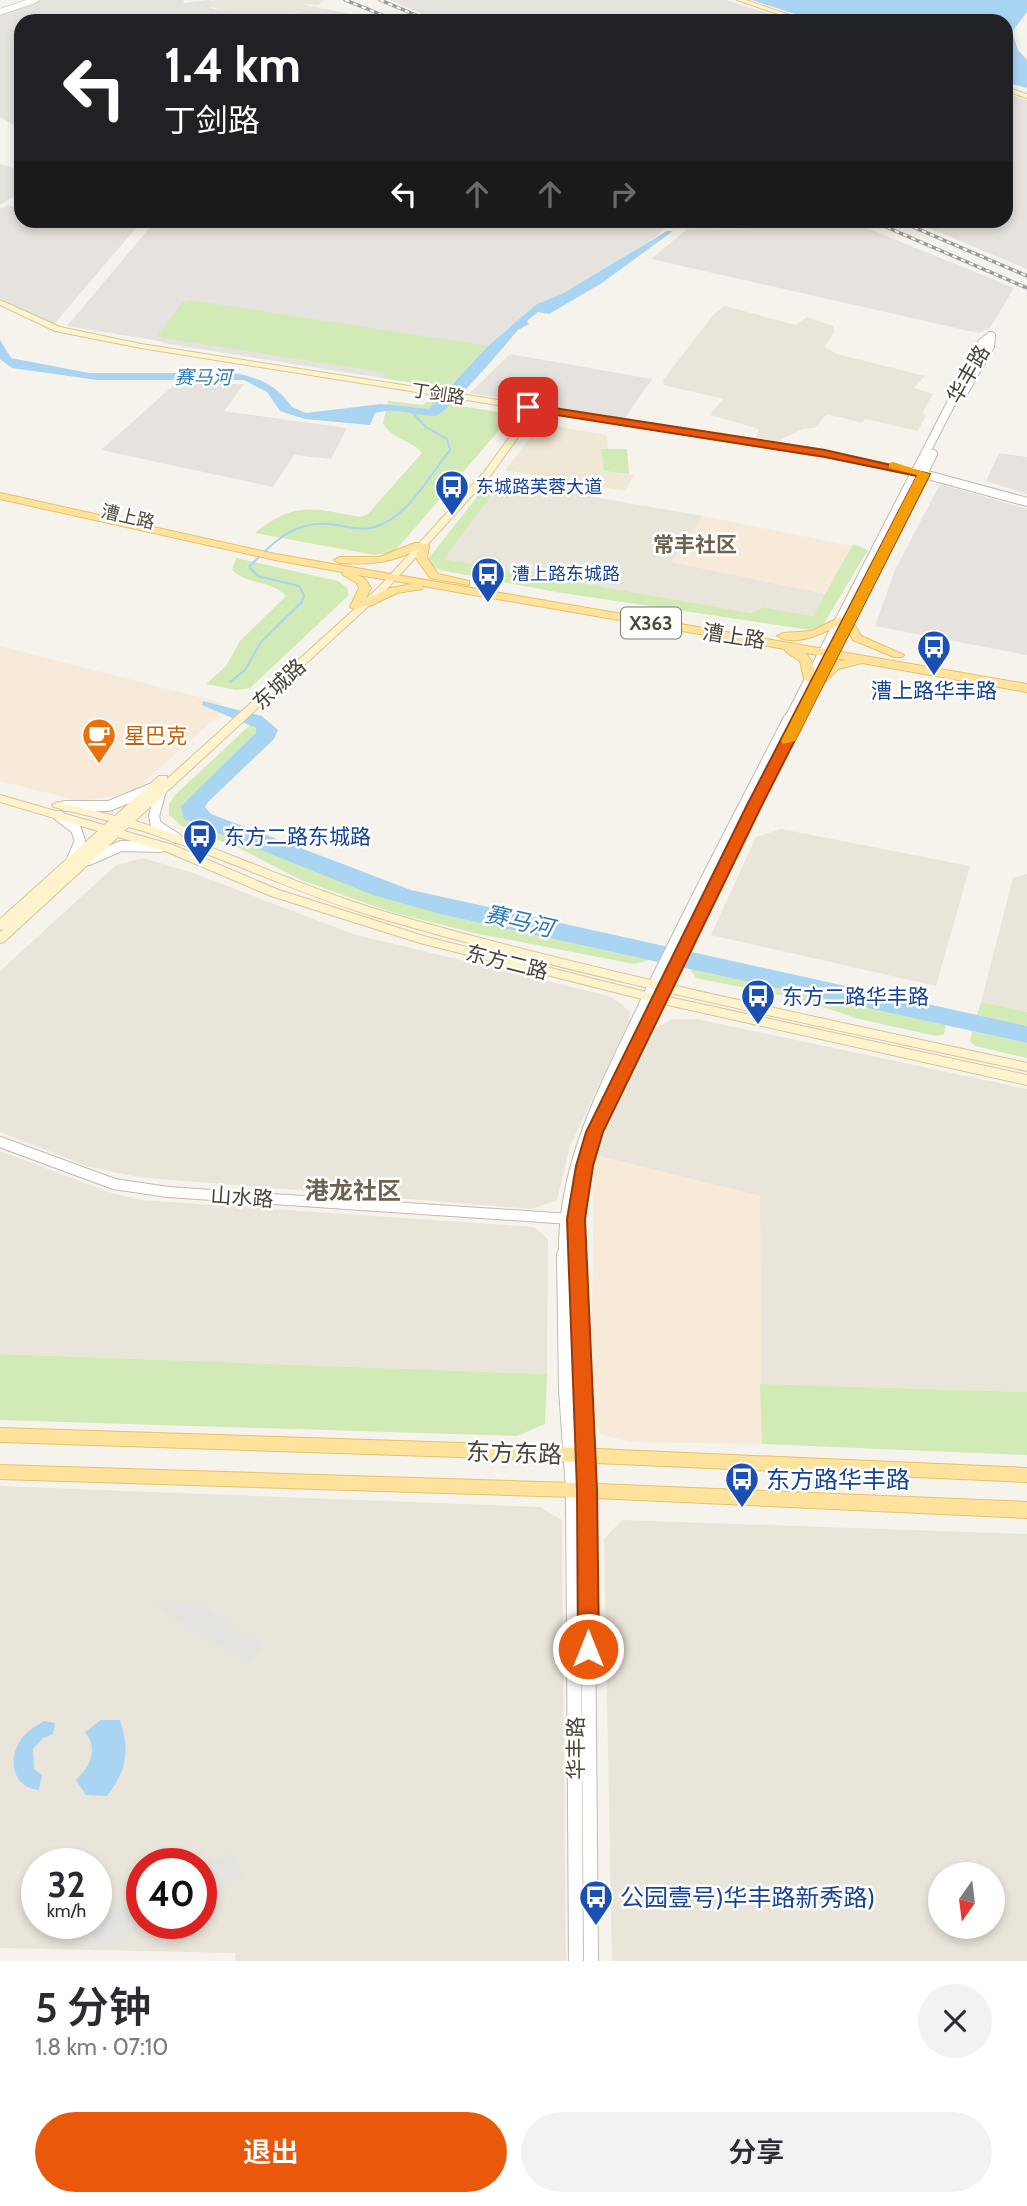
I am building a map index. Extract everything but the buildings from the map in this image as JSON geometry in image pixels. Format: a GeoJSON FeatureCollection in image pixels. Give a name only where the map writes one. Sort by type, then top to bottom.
{"type":"FeatureCollection","features":[{"type":"Feature","properties":{"kind":"main road"},"geometry":{"type":"LineString","coordinates":[[733,0],[776,14]]}},
{"type":"Feature","properties":{"kind":"main road"},"geometry":{"type":"LineString","coordinates":[[740,0],[783,14]]}},
{"type":"Feature","properties":{"kind":"main road","name":"丁剑路"},"geometry":{"type":"LineString","coordinates":[[0,302],[58,329],[130,344],[441,397]]}},
{"type":"Feature","properties":{"kind":"main road","name":"丁剑路"},"geometry":{"type":"LineString","coordinates":[[0,310],[33,327],[72,339],[919,472]]}},
{"type":"Feature","properties":{"kind":"main road","name":"东城路"},"geometry":{"type":"LineString","coordinates":[[0,939],[156,789],[233,723],[393,575],[488,472],[530,410]]}},
{"type":"Feature","properties":{"kind":"main road","name":"漕上路"},"geometry":{"type":"LineString","coordinates":[[0,488],[252,547]]}},
{"type":"Feature","properties":{"kind":"main road","name":"漕上路"},"geometry":{"type":"LineString","coordinates":[[0,496],[252,547]]}},
{"type":"Feature","properties":{"kind":"main road"},"geometry":{"type":"LineString","coordinates":[[340,560],[383,561],[420,546],[421,558],[434,576],[470,584]]}},
{"type":"Feature","properties":{"kind":"main road","name":"X363"},"geometry":{"type":"LineString","coordinates":[[252,547],[279,553]]}},
{"type":"Feature","properties":{"kind":"main road","name":"漕上路"},"geometry":{"type":"LineString","coordinates":[[279,553],[340,560],[443,588],[751,639],[898,655],[1027,679]]}},
{"type":"Feature","properties":{"kind":"main road","name":"漕上路"},"geometry":{"type":"LineString","coordinates":[[279,553],[309,562],[470,584],[783,636],[884,662],[1027,688]]}},
{"type":"Feature","properties":{"kind":"main road"},"geometry":{"type":"LineString","coordinates":[[309,562],[351,575],[360,581],[364,594],[361,605]]}},
{"type":"Feature","properties":{"kind":"main road"},"geometry":{"type":"LineString","coordinates":[[361,605],[394,590],[443,588]]}},
{"type":"Feature","properties":{"kind":"main road"},"geometry":{"type":"LineString","coordinates":[[783,636],[814,634],[845,622],[857,638],[898,655]]}},
{"type":"Feature","properties":{"kind":"main road"},"geometry":{"type":"LineString","coordinates":[[751,639],[804,656],[815,679],[834,666],[846,662],[884,662]]}},
{"type":"Feature","properties":{"kind":"main road","name":"东方二路"},"geometry":{"type":"LineString","coordinates":[[0,790],[60,806],[174,843],[379,914],[497,948],[657,993],[1027,1080]]}},
{"type":"Feature","properties":{"kind":"main road","name":"东方二路"},"geometry":{"type":"LineString","coordinates":[[0,798],[118,825]]}},
{"type":"Feature","properties":{"kind":"main road","name":"东城路"},"geometry":{"type":"LineString","coordinates":[[0,926],[77,863]]}},
{"type":"Feature","properties":{"kind":"main road","name":"东方二路"},"geometry":{"type":"LineString","coordinates":[[657,993],[1027,1067]]}},
{"type":"Feature","properties":{"kind":"main road","name":"东方东路"},"geometry":{"type":"LineString","coordinates":[[0,1435],[577,1455],[1027,1475]]}},
{"type":"Feature","properties":{"kind":"main road","name":"东方东路"},"geometry":{"type":"LineString","coordinates":[[0,1472],[580,1490],[1027,1510]]}},
{"type":"Feature","properties":{"kind":"street"},"geometry":{"type":"LineString","coordinates":[[0,12],[35,0]]}},
{"type":"Feature","properties":{"kind":"street","name":"华丰路"},"geometry":{"type":"LineString","coordinates":[[657,993],[662,966],[673,944],[845,622],[982,343],[992,336],[990,346],[919,472]]}},
{"type":"Feature","properties":{"kind":"street","name":"丁剑路"},"geometry":{"type":"LineString","coordinates":[[919,472],[1027,502]]}},
{"type":"Feature","properties":{"kind":"street","name":"华丰路"},"geometry":{"type":"LineString","coordinates":[[591,1961],[580,1490],[570,1219],[585,1130],[657,993],[676,969],[815,679]]}},
{"type":"Feature","properties":{"kind":"street"},"geometry":{"type":"LineString","coordinates":[[60,806],[108,806],[156,789],[156,825],[174,843]]}},
{"type":"Feature","properties":{"kind":"street"},"geometry":{"type":"LineString","coordinates":[[41,808],[68,820],[76,829],[80,841],[77,863]]}},
{"type":"Feature","properties":{"kind":"street"},"geometry":{"type":"LineString","coordinates":[[77,863],[121,846],[174,843]]}},
{"type":"Feature","properties":{"kind":"street","name":"山水路"},"geometry":{"type":"LineString","coordinates":[[0,1142],[114,1184],[168,1192],[570,1219]]}},
{"type":"Feature","properties":{"kind":"street","name":"华丰路"},"geometry":{"type":"LineString","coordinates":[[576,1961],[580,1490]]}},
{"type":"Feature","properties":{"kind":"shaded area"},"geometry":{"type":"Polygon","coordinates":[[[41,0],[183,0],[184,3],[207,0],[213,1],[208,6],[214,9],[244,13],[14,14],[14,125],[0,117],[0,15],[41,0]]]}},
{"type":"Feature","properties":{"kind":"shaded area"},"geometry":{"type":"Polygon","coordinates":[[[215,0],[325,0],[318,5],[300,4],[351,14],[322,14],[310,9],[288,14],[244,14],[222,12],[223,10],[208,6],[215,0]]]}},
{"type":"Feature","properties":{"kind":"shaded area"},"geometry":{"type":"Polygon","coordinates":[[[390,0],[726,0],[770,14],[423,14],[390,0]]]}},
{"type":"Feature","properties":{"kind":"shaded area"},"geometry":{"type":"Polygon","coordinates":[[[310,9],[322,14],[291,14],[310,9]]]}},
{"type":"Feature","properties":{"kind":"shaded area"},"geometry":{"type":"Polygon","coordinates":[[[1013,95],[1027,100],[1027,269],[929,228],[1013,228],[1013,95]]]}},
{"type":"Feature","properties":{"kind":"shaded area"},"geometry":{"type":"Polygon","coordinates":[[[0,164],[14,168],[14,196],[0,205],[0,164]]]}},
{"type":"Feature","properties":{"kind":"shaded area"},"geometry":{"type":"Polygon","coordinates":[[[8,205],[14,207],[14,228],[136,228],[54,324],[49,324],[0,298],[0,209],[8,205]]]}},
{"type":"Feature","properties":{"kind":"shaded area"},"geometry":{"type":"Polygon","coordinates":[[[149,228],[664,228],[658,235],[632,252],[562,294],[537,304],[488,346],[448,388],[67,326],[149,228]]]}},
{"type":"Feature","properties":{"kind":"shaded area"},"geometry":{"type":"Polygon","coordinates":[[[867,228],[1014,288],[990,328],[978,333],[651,259],[687,229],[867,228]]]}},
{"type":"Feature","properties":{"kind":"shaded area"},"geometry":{"type":"Polygon","coordinates":[[[725,306],[795,325],[807,317],[833,326],[835,331],[824,347],[837,354],[925,376],[914,388],[933,394],[922,413],[926,415],[918,431],[865,419],[862,423],[827,414],[815,428],[803,429],[776,442],[756,437],[759,429],[710,415],[723,399],[664,385],[663,380],[714,314],[725,306]]]}},
{"type":"Feature","properties":{"kind":"shaded area"},"geometry":{"type":"Polygon","coordinates":[[[167,339],[386,373],[382,378],[162,343],[167,339]]]}},
{"type":"Feature","properties":{"kind":"shaded area"},"geometry":{"type":"Polygon","coordinates":[[[510,354],[652,379],[624,419],[470,393],[510,354]]]}},
{"type":"Feature","properties":{"kind":"shaded area"},"geometry":{"type":"Polygon","coordinates":[[[175,384],[244,384],[224,411],[347,428],[331,459],[294,455],[273,487],[101,450],[175,384]]]}},
{"type":"Feature","properties":{"kind":"shaded area"},"geometry":{"type":"Polygon","coordinates":[[[541,424],[607,435],[608,449],[602,449],[604,471],[634,475],[625,491],[505,470],[541,424]]]}},
{"type":"Feature","properties":{"kind":"shaded area"},"geometry":{"type":"Polygon","coordinates":[[[999,453],[1027,457],[1027,494],[986,481],[999,453]]]}},
{"type":"Feature","properties":{"kind":"shaded area"},"geometry":{"type":"Polygon","coordinates":[[[502,481],[703,516],[672,562],[826,594],[813,616],[765,607],[751,613],[443,559],[502,481]]]}},
{"type":"Feature","properties":{"kind":"shaded area"},"geometry":{"type":"Polygon","coordinates":[[[940,484],[1027,509],[1027,655],[875,626],[895,570],[940,484]]]}},
{"type":"Feature","properties":{"kind":"shaded area"},"geometry":{"type":"Polygon","coordinates":[[[703,516],[852,546],[826,594],[671,562],[703,516]]]}},
{"type":"Feature","properties":{"kind":"shaded area"},"geometry":{"type":"Polygon","coordinates":[[[0,646],[222,703],[219,715],[137,788],[116,796],[80,801],[0,781],[0,646]]]}},
{"type":"Feature","properties":{"kind":"shaded area"},"geometry":{"type":"Polygon","coordinates":[[[781,829],[970,866],[936,986],[711,935],[756,837],[781,829]]]}},
{"type":"Feature","properties":{"kind":"shaded area"},"geometry":{"type":"Polygon","coordinates":[[[143,858],[190,872],[353,934],[609,996],[621,1004],[629,1011],[630,1020],[570,1146],[557,1200],[532,1209],[137,1177],[86,1166],[0,1132],[0,971],[116,865],[143,858]]]}},
{"type":"Feature","properties":{"kind":"shaded area"},"geometry":{"type":"Polygon","coordinates":[[[1027,874],[1027,1012],[981,1002],[1013,878],[1027,874]]]}},
{"type":"Feature","properties":{"kind":"shaded area"},"geometry":{"type":"Polygon","coordinates":[[[673,1019],[697,1019],[1027,1089],[1027,1392],[760,1384],[760,1196],[594,1155],[657,1027],[673,1019]]]}},
{"type":"Feature","properties":{"kind":"shaded area"},"geometry":{"type":"Polygon","coordinates":[[[0,1151],[112,1193],[141,1200],[534,1227],[548,1239],[547,1374],[0,1354],[0,1151]]]}},
{"type":"Feature","properties":{"kind":"shaded area"},"geometry":{"type":"Polygon","coordinates":[[[594,1155],[760,1196],[762,1444],[629,1442],[600,1434],[591,1408],[594,1155]]]}},
{"type":"Feature","properties":{"kind":"shaded area"},"geometry":{"type":"Polygon","coordinates":[[[0,1486],[540,1507],[562,1520],[566,1961],[235,1961],[235,1953],[0,1948],[0,1486]]]}},
{"type":"Feature","properties":{"kind":"shaded area"},"geometry":{"type":"Polygon","coordinates":[[[622,1520],[1027,1534],[1027,1961],[612,1961],[604,1539],[622,1520]]]}},
{"type":"Feature","properties":{"kind":"shaded area"},"geometry":{"type":"Polygon","coordinates":[[[149,1603],[201,1605],[264,1644],[248,1664],[149,1603]]]}},
{"type":"Feature","properties":{"kind":"shaded area"},"geometry":{"type":"Polygon","coordinates":[[[232,1852],[244,1877],[217,1891],[217,1859],[232,1852]]]}},
{"type":"Feature","properties":{"kind":"shaded area"},"geometry":{"type":"Polygon","coordinates":[[[126,1905],[126,1936],[98,1950],[94,1939],[112,1939],[112,1911],[126,1905]]]}},
{"type":"Feature","properties":{"kind":"green space"},"geometry":{"type":"Polygon","coordinates":[[[190,300],[488,346],[448,388],[382,378],[385,373],[157,337],[183,302],[190,300]]]}},
{"type":"Feature","properties":{"kind":"green space"},"geometry":{"type":"Polygon","coordinates":[[[388,401],[423,405],[428,401],[492,411],[501,413],[507,421],[394,552],[374,555],[255,533],[293,512],[316,510],[360,517],[368,514],[422,453],[383,424],[388,401]]]}},
{"type":"Feature","properties":{"kind":"green space"},"geometry":{"type":"Polygon","coordinates":[[[601,449],[627,449],[629,474],[604,471],[601,449]]]}},
{"type":"Feature","properties":{"kind":"green space"},"geometry":{"type":"Polygon","coordinates":[[[494,480],[502,481],[444,559],[751,613],[764,607],[813,616],[853,544],[868,550],[823,625],[810,630],[556,592],[440,570],[429,564],[428,559],[488,483],[494,480]]]}},
{"type":"Feature","properties":{"kind":"green space"},"geometry":{"type":"Polygon","coordinates":[[[236,558],[338,581],[347,588],[349,595],[250,688],[237,690],[206,684],[226,666],[240,641],[286,596],[274,587],[238,575],[232,570],[236,558]]]}},
{"type":"Feature","properties":{"kind":"green space"},"geometry":{"type":"Polygon","coordinates":[[[250,725],[256,729],[256,734],[181,806],[444,915],[649,960],[634,964],[474,933],[388,911],[301,880],[237,847],[182,826],[169,815],[169,804],[175,795],[250,725]]]}},
{"type":"Feature","properties":{"kind":"green space"},"geometry":{"type":"Polygon","coordinates":[[[690,969],[946,1025],[944,1034],[936,1036],[859,1019],[799,999],[696,978],[690,969]]]}},
{"type":"Feature","properties":{"kind":"green space"},"geometry":{"type":"Polygon","coordinates":[[[981,1002],[1027,1012],[1027,1026],[977,1015],[981,1002]]]}},
{"type":"Feature","properties":{"kind":"green space"},"geometry":{"type":"Polygon","coordinates":[[[972,1031],[1027,1043],[1027,1058],[975,1046],[970,1041],[972,1031]]]}},
{"type":"Feature","properties":{"kind":"green space"},"geometry":{"type":"Polygon","coordinates":[[[0,1354],[547,1374],[545,1424],[517,1436],[0,1420],[0,1354]]]}},
{"type":"Feature","properties":{"kind":"green space"},"geometry":{"type":"Polygon","coordinates":[[[760,1384],[1027,1392],[1027,1455],[762,1444],[760,1384]]]}},
{"type":"Feature","properties":{"kind":"water"},"geometry":{"type":"Polygon","coordinates":[[[752,0],[1027,0],[1027,12],[1013,31],[1013,14],[795,14],[752,0]]]}},
{"type":"Feature","properties":{"kind":"water"},"geometry":{"type":"Polygon","coordinates":[[[1013,35],[1018,50],[1027,60],[1027,88],[1013,84],[1013,35]]]}},
{"type":"Feature","properties":{"kind":"water"},"geometry":{"type":"Polygon","coordinates":[[[667,231],[673,231],[602,283],[549,314],[538,312],[527,321],[529,324],[518,330],[450,405],[434,416],[383,411],[375,413],[370,425],[305,419],[280,411],[267,392],[244,380],[97,380],[12,368],[0,359],[0,340],[11,358],[89,373],[235,373],[268,384],[292,407],[306,413],[381,404],[429,409],[488,346],[537,304],[562,294],[667,231]]]}},
{"type":"Feature","properties":{"kind":"water"},"geometry":{"type":"Polygon","coordinates":[[[203,701],[262,716],[278,730],[274,739],[208,802],[205,807],[211,814],[411,890],[1027,1026],[1027,1043],[444,915],[373,895],[184,819],[181,806],[256,733],[256,728],[202,705],[203,701]]]}},
{"type":"Feature","properties":{"kind":"water"},"geometry":{"type":"Polygon","coordinates":[[[101,1720],[120,1720],[125,1741],[125,1760],[119,1778],[107,1796],[86,1795],[76,1780],[89,1764],[91,1757],[91,1745],[85,1732],[101,1720]]]}},
{"type":"Feature","properties":{"kind":"water"},"geometry":{"type":"Polygon","coordinates":[[[44,1721],[55,1723],[53,1734],[43,1738],[33,1749],[34,1769],[42,1775],[39,1790],[23,1784],[15,1771],[14,1763],[17,1746],[22,1738],[44,1721]]]}},
{"type":"Feature","properties":{"kind":"waterway","name":"赛马河"},"geometry":{"type":"LineString","coordinates":[[230,682],[245,670],[261,642],[302,602],[304,595],[299,586],[258,576],[249,567],[278,540],[298,528],[323,524],[366,529],[387,522],[417,495],[450,450],[447,439],[426,427],[410,410]]}},
{"type":"Feature","properties":{"kind":"railway"},"geometry":{"type":"LineString","coordinates":[[345,0],[380,14]]}},
{"type":"Feature","properties":{"kind":"railway"},"geometry":{"type":"LineString","coordinates":[[380,0],[413,14]]}},
{"type":"Feature","properties":{"kind":"railway"},"geometry":{"type":"LineString","coordinates":[[888,228],[1027,288]]}},
{"type":"Feature","properties":{"kind":"railway"},"geometry":{"type":"LineString","coordinates":[[916,228],[1027,276]]}},
{"type":"Feature","properties":{"kind":"slow traffic"},"geometry":{"type":"LineString","coordinates":[[788,741],[924,474],[917,470],[893,466]]}},
{"type":"Feature","properties":{"kind":"place","name":"东城路芙蓉大道"},"geometry":{"type":"Point","coordinates":[452,517]}},
{"type":"Feature","properties":{"kind":"place","name":"漕上路东城路"},"geometry":{"type":"Point","coordinates":[488,604]}},
{"type":"Feature","properties":{"kind":"place","name":"漕上路华丰路"},"geometry":{"type":"Point","coordinates":[934,677]}},
{"type":"Feature","properties":{"kind":"place","name":"星巴克"},"geometry":{"type":"Point","coordinates":[99,765]}},
{"type":"Feature","properties":{"kind":"place","name":"东方二路东城路"},"geometry":{"type":"Point","coordinates":[200,866]}},
{"type":"Feature","properties":{"kind":"place","name":"东方二路华丰路"},"geometry":{"type":"Point","coordinates":[758,1026]}},
{"type":"Feature","properties":{"kind":"place","name":"东方路华丰路"},"geometry":{"type":"Point","coordinates":[742,1509]}},
{"type":"Feature","properties":{"kind":"place","name":"公园壹号)华丰路新秀路)"},"geometry":{"type":"Point","coordinates":[596,1927]}},
{"type":"Feature","properties":{"kind":"district","name":"常丰社区"},"geometry":{"type":"Point","coordinates":[695,544]}},
{"type":"Feature","properties":{"kind":"district","name":"港龙社区"},"geometry":{"type":"Point","coordinates":[353,1190]}},
{"type":"Feature","properties":{"kind":"route"},"geometry":{"type":"LineString","coordinates":[[528,407],[825,454],[917,470],[924,474],[835,653],[754,805],[595,1132],[584,1166],[576,1219],[587,1490],[588,1649]]}}]}
